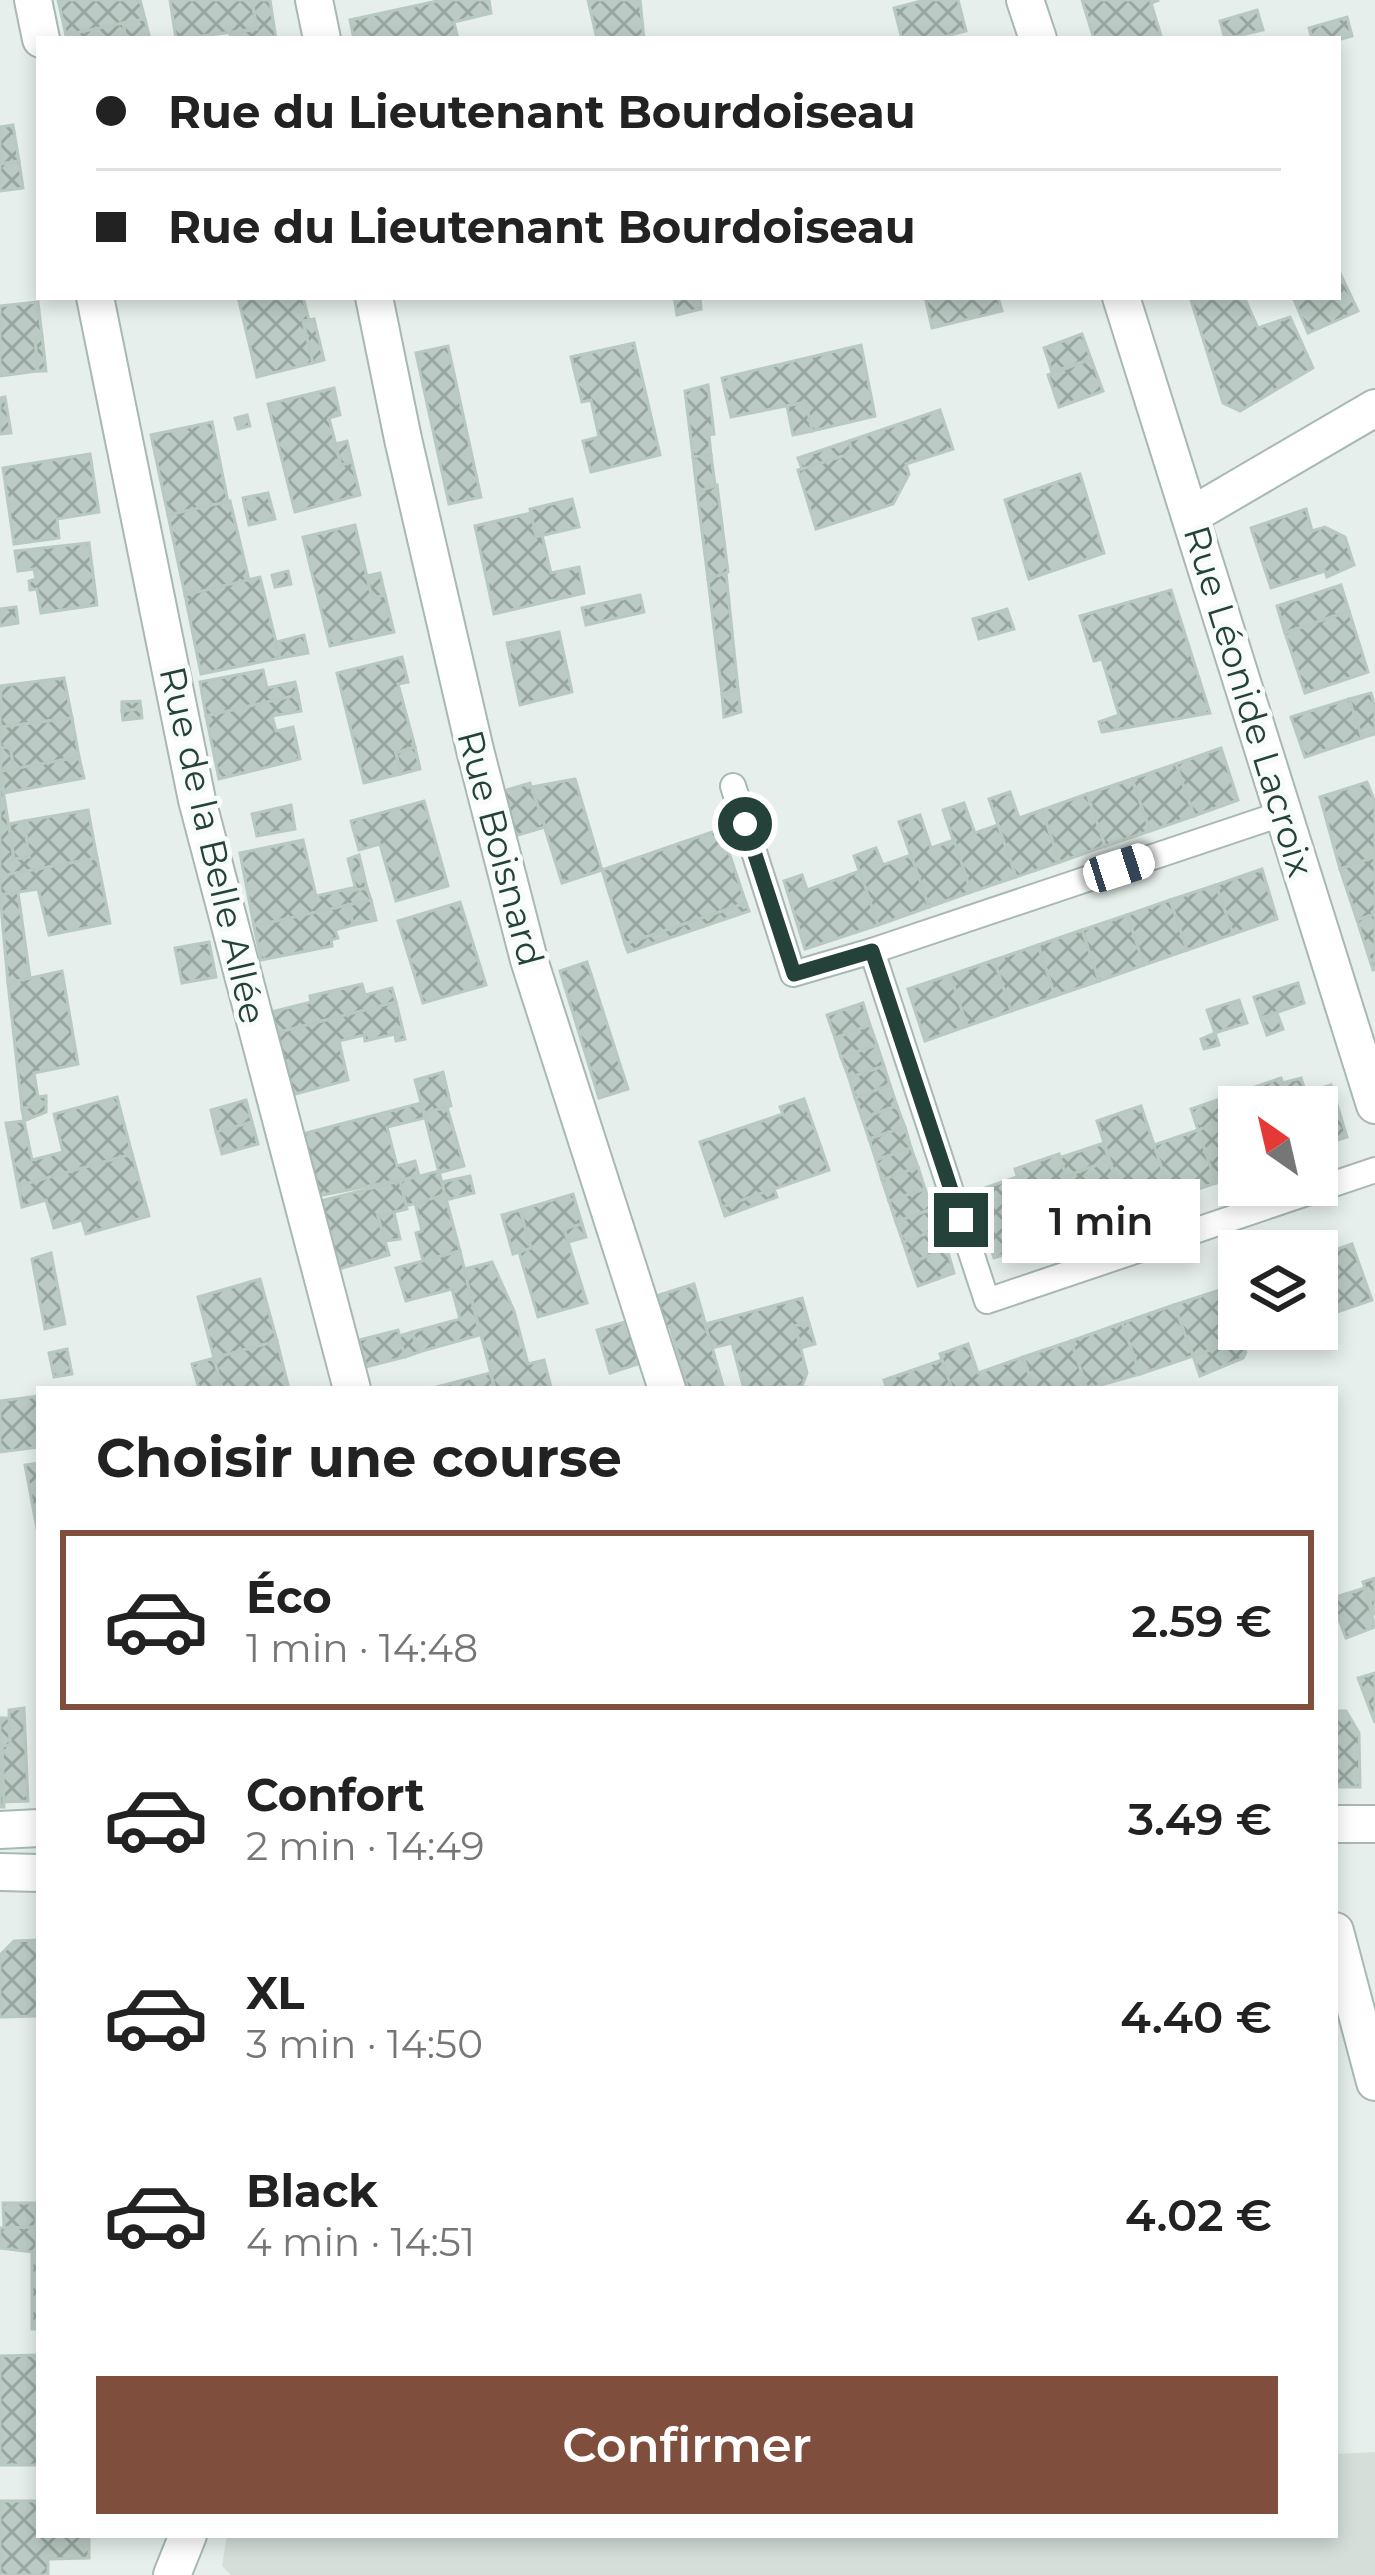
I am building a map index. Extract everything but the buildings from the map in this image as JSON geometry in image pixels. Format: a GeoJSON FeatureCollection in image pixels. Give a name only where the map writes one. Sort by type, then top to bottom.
{"type":"FeatureCollection","features":[{"type":"Feature","properties":{"kind":"street"},"geometry":{"type":"LineString","coordinates":[[33,0],[40,36]]}},
{"type":"Feature","properties":{"kind":"street"},"geometry":{"type":"LineString","coordinates":[[314,0],[321,36]]}},
{"type":"Feature","properties":{"kind":"street"},"geometry":{"type":"LineString","coordinates":[[1025,0],[1037,36]]}},
{"type":"Feature","properties":{"kind":"street","name":"Rue de la Belle Allée"},"geometry":{"type":"LineString","coordinates":[[96,300],[197,800],[351,1386]]}},
{"type":"Feature","properties":{"kind":"street","name":"Rue Boisnard"},"geometry":{"type":"LineString","coordinates":[[375,300],[459,683],[529,960],[666,1386]]}},
{"type":"Feature","properties":{"kind":"street","name":"Rue Léonide Lacroix"},"geometry":{"type":"LineString","coordinates":[[1122,300],[1375,1105]]}},
{"type":"Feature","properties":{"kind":"street"},"geometry":{"type":"LineString","coordinates":[[1192,514],[1375,408]]}},
{"type":"Feature","properties":{"kind":"street"},"geometry":{"type":"LineString","coordinates":[[1338,1824],[1375,1824]]}},
{"type":"Feature","properties":{"kind":"street"},"geometry":{"type":"LineString","coordinates":[[0,1830],[36,1828]]}},
{"type":"Feature","properties":{"kind":"street"},"geometry":{"type":"LineString","coordinates":[[0,1872],[36,1873]]}},
{"type":"Feature","properties":{"kind":"street"},"geometry":{"type":"LineString","coordinates":[[1338,1942],[1375,2082]]}},
{"type":"Feature","properties":{"kind":"street"},"geometry":{"type":"LineString","coordinates":[[172,2575],[187,2538]]}},
{"type":"Feature","properties":{"kind":"lane"},"geometry":{"type":"LineString","coordinates":[[733,786],[794,974],[1285,813]]}},
{"type":"Feature","properties":{"kind":"lane"},"geometry":{"type":"LineString","coordinates":[[872,951],[987,1301],[1375,1170]]}},
{"type":"Feature","properties":{"kind":"shaded area"},"geometry":{"type":"Polygon","coordinates":[[[1375,2452],[1375,2575],[231,2575],[222,2566],[227,2538],[1338,2538],[1338,2454],[1375,2452]]]}},
{"type":"Feature","properties":{"kind":"route"},"geometry":{"type":"LineString","coordinates":[[745,824],[794,974],[872,951],[961,1220]]}}]}
